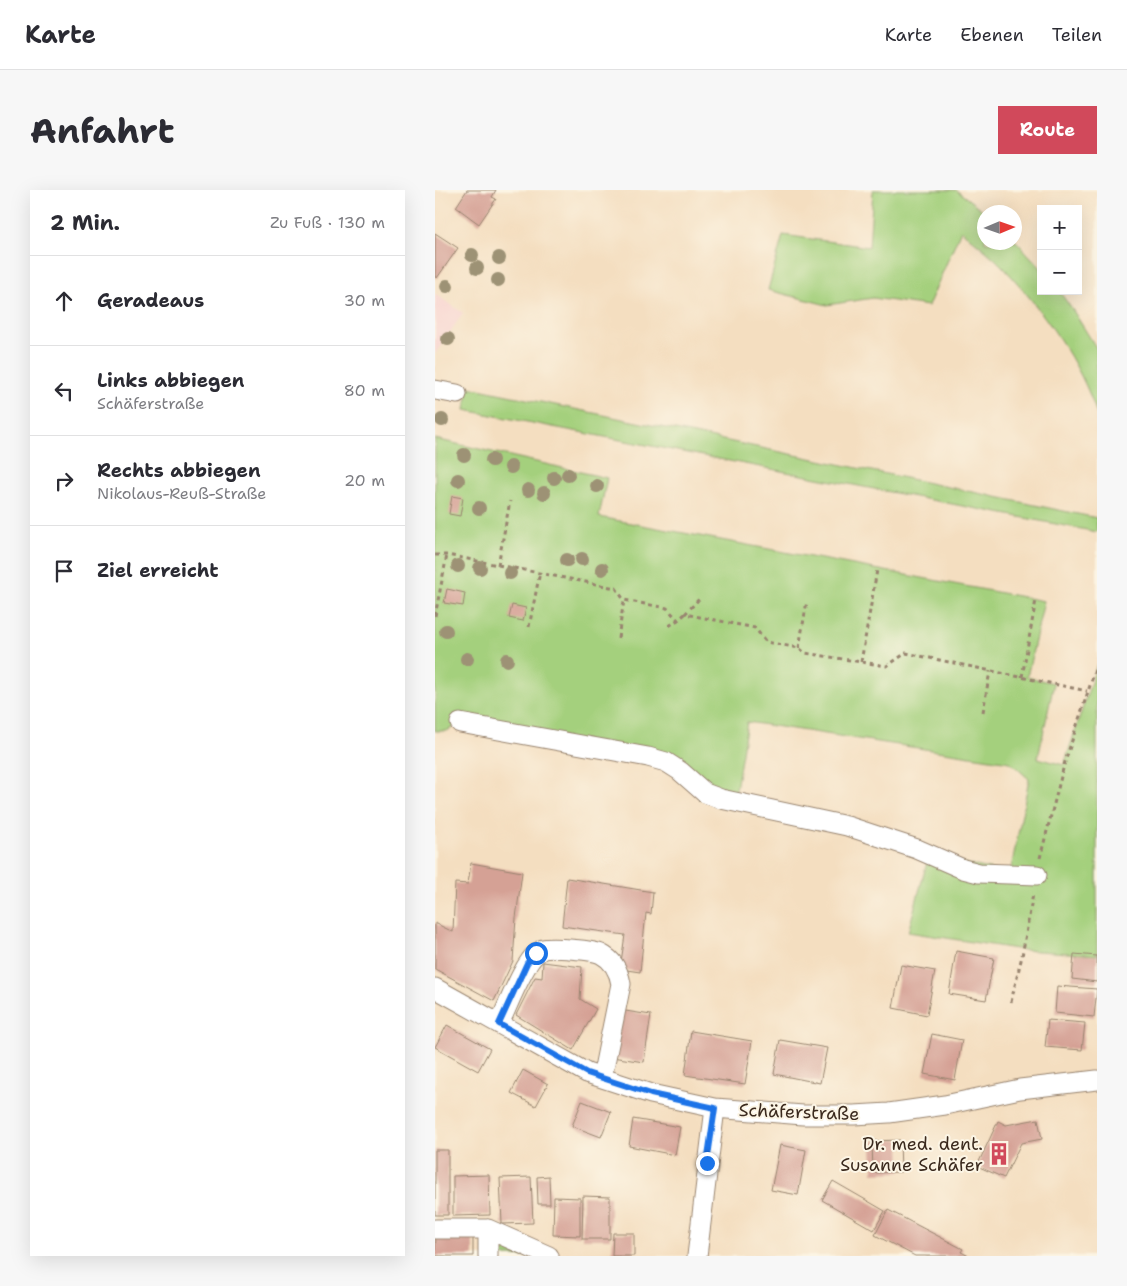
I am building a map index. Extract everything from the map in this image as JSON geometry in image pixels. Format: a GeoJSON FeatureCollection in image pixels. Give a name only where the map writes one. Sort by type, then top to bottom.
{"type":"FeatureCollection","features":[{"type":"Feature","properties":{"kind":"street"},"geometry":{"type":"LineString","coordinates":[[435,390],[457,394]]}},
{"type":"Feature","properties":{"kind":"street"},"geometry":{"type":"LineString","coordinates":[[460,723],[667,762],[681,770],[705,793],[721,799],[847,826],[971,871],[1037,875]]}},
{"type":"Feature","properties":{"kind":"street"},"geometry":{"type":"LineString","coordinates":[[499,1024],[527,963],[536,953],[543,949],[567,949],[600,953],[615,967],[621,984],[602,1078]]}},
{"type":"Feature","properties":{"kind":"street","name":"Schäferstraße"},"geometry":{"type":"LineString","coordinates":[[435,988],[587,1073],[651,1094],[715,1108],[803,1115],[880,1114],[945,1105],[1020,1089],[1097,1080]]}},
{"type":"Feature","properties":{"kind":"street"},"geometry":{"type":"LineString","coordinates":[[697,1256],[715,1108]]}},
{"type":"Feature","properties":{"kind":"street"},"geometry":{"type":"LineString","coordinates":[[435,1229],[488,1229],[549,1256]]}},
{"type":"Feature","properties":{"kind":"street"},"geometry":{"type":"LineString","coordinates":[[488,1229],[488,1256]]}},
{"type":"Feature","properties":{"kind":"path"},"geometry":{"type":"LineString","coordinates":[[498,565],[509,501]]}},
{"type":"Feature","properties":{"kind":"path"},"geometry":{"type":"LineString","coordinates":[[435,555],[447,555],[616,588],[624,600],[618,638]]}},
{"type":"Feature","properties":{"kind":"path"},"geometry":{"type":"LineString","coordinates":[[435,616],[447,555]]}},
{"type":"Feature","properties":{"kind":"path"},"geometry":{"type":"LineString","coordinates":[[861,662],[877,570]]}},
{"type":"Feature","properties":{"kind":"path"},"geometry":{"type":"LineString","coordinates":[[529,627],[540,572]]}},
{"type":"Feature","properties":{"kind":"path"},"geometry":{"type":"LineString","coordinates":[[669,626],[685,614],[700,598]]}},
{"type":"Feature","properties":{"kind":"path"},"geometry":{"type":"LineString","coordinates":[[624,600],[667,608],[678,620]]}},
{"type":"Feature","properties":{"kind":"path"},"geometry":{"type":"LineString","coordinates":[[1022,677],[1036,600]]}},
{"type":"Feature","properties":{"kind":"path"},"geometry":{"type":"LineString","coordinates":[[799,648],[807,601]]}},
{"type":"Feature","properties":{"kind":"path"},"geometry":{"type":"LineString","coordinates":[[685,614],[755,628],[766,642],[799,648],[805,653],[887,666],[906,653],[1087,691]]}},
{"type":"Feature","properties":{"kind":"path"},"geometry":{"type":"LineString","coordinates":[[1011,1002],[1022,956],[1037,875],[1064,765],[1097,664]]}},
{"type":"Feature","properties":{"kind":"path"},"geometry":{"type":"LineString","coordinates":[[983,712],[991,671]]}},
{"type":"Feature","properties":{"kind":"shaded area"},"geometry":{"type":"Polygon","coordinates":[[[435,294],[463,313],[435,354],[435,294]]]}},
{"type":"Feature","properties":{"kind":"green space"},"geometry":{"type":"Polygon","coordinates":[[[873,190],[956,190],[977,206],[977,244],[961,230],[928,306],[873,298],[827,305],[768,290],[783,235],[869,247],[873,190]]]}},
{"type":"Feature","properties":{"kind":"green space"},"geometry":{"type":"Polygon","coordinates":[[[1022,248],[1037,264],[1037,295],[1062,295],[1074,312],[1097,349],[1097,415],[1081,376],[1058,337],[1018,283],[984,250],[1022,250],[1022,248]]]}},
{"type":"Feature","properties":{"kind":"green space"},"geometry":{"type":"Polygon","coordinates":[[[469,387],[1097,518],[1097,532],[465,410],[469,387]]]}},
{"type":"Feature","properties":{"kind":"green space"},"geometry":{"type":"Polygon","coordinates":[[[435,439],[607,478],[599,517],[1044,601],[1027,677],[1054,683],[1038,758],[1064,765],[1097,664],[1097,955],[1023,950],[908,932],[929,855],[1010,874],[1029,779],[1010,762],[747,722],[734,802],[680,770],[460,723],[447,731],[435,731],[435,439]]]}},
{"type":"Feature","properties":{"kind":"green space"},"geometry":{"type":"Polygon","coordinates":[[[503,1243],[535,1256],[494,1256],[495,1247],[503,1243]]]}},
{"type":"Feature","properties":{"kind":"building"},"geometry":{"type":"Polygon","coordinates":[[[467,190],[496,190],[492,197],[496,199],[479,224],[456,207],[467,190]]]}},
{"type":"Feature","properties":{"kind":"building"},"geometry":{"type":"Polygon","coordinates":[[[435,233],[458,248],[437,278],[435,277],[435,233]]]}},
{"type":"Feature","properties":{"kind":"building"},"geometry":{"type":"Polygon","coordinates":[[[452,496],[463,498],[460,516],[449,514],[452,496]]]}},
{"type":"Feature","properties":{"kind":"building"},"geometry":{"type":"Polygon","coordinates":[[[447,589],[465,593],[463,606],[444,603],[447,589]]]}},
{"type":"Feature","properties":{"kind":"building"},"geometry":{"type":"Polygon","coordinates":[[[512,605],[526,608],[523,621],[509,618],[512,605]]]}},
{"type":"Feature","properties":{"kind":"building"},"geometry":{"type":"Polygon","coordinates":[[[471,863],[522,872],[513,961],[494,1001],[435,969],[435,923],[453,932],[455,883],[468,884],[471,863]]]}},
{"type":"Feature","properties":{"kind":"building"},"geometry":{"type":"Polygon","coordinates":[[[567,878],[653,892],[651,914],[646,913],[640,972],[620,969],[625,935],[562,926],[567,878]]]}},
{"type":"Feature","properties":{"kind":"building"},"geometry":{"type":"Polygon","coordinates":[[[956,951],[994,958],[986,1000],[949,994],[956,951]]]}},
{"type":"Feature","properties":{"kind":"building"},"geometry":{"type":"Polygon","coordinates":[[[1074,954],[1097,956],[1097,982],[1072,979],[1074,954]]]}},
{"type":"Feature","properties":{"kind":"building"},"geometry":{"type":"Polygon","coordinates":[[[543,962],[582,967],[580,999],[596,1009],[573,1050],[516,1015],[535,977],[542,978],[543,962]]]}},
{"type":"Feature","properties":{"kind":"building"},"geometry":{"type":"Polygon","coordinates":[[[901,965],[935,971],[927,1015],[893,1008],[901,965]]]}},
{"type":"Feature","properties":{"kind":"building"},"geometry":{"type":"Polygon","coordinates":[[[1057,986],[1097,989],[1094,1017],[1055,1013],[1057,986]]]}},
{"type":"Feature","properties":{"kind":"building"},"geometry":{"type":"Polygon","coordinates":[[[619,1010],[651,1015],[644,1062],[612,1057],[619,1010]]]}},
{"type":"Feature","properties":{"kind":"building"},"geometry":{"type":"Polygon","coordinates":[[[1048,1020],[1085,1023],[1082,1050],[1045,1047],[1048,1020]]]}},
{"type":"Feature","properties":{"kind":"building"},"geometry":{"type":"Polygon","coordinates":[[[447,1025],[490,1049],[478,1071],[435,1047],[447,1025]]]}},
{"type":"Feature","properties":{"kind":"building"},"geometry":{"type":"Polygon","coordinates":[[[691,1031],[752,1041],[745,1084],[685,1075],[691,1031]]]}},
{"type":"Feature","properties":{"kind":"building"},"geometry":{"type":"Polygon","coordinates":[[[932,1034],[962,1040],[955,1080],[924,1074],[932,1034]]]}},
{"type":"Feature","properties":{"kind":"building"},"geometry":{"type":"Polygon","coordinates":[[[780,1040],[827,1048],[820,1083],[774,1074],[780,1040]]]}},
{"type":"Feature","properties":{"kind":"building"},"geometry":{"type":"Polygon","coordinates":[[[523,1070],[548,1084],[536,1106],[511,1093],[523,1070]]]}},
{"type":"Feature","properties":{"kind":"building"},"geometry":{"type":"Polygon","coordinates":[[[582,1101],[611,1112],[601,1137],[572,1126],[582,1101]]]}},
{"type":"Feature","properties":{"kind":"building"},"geometry":{"type":"Polygon","coordinates":[[[633,1119],[680,1127],[675,1155],[629,1146],[633,1119]]]}},
{"type":"Feature","properties":{"kind":"building","name":"Dr. med. dent. Susanne Schäfer"},"geometry":{"type":"Polygon","coordinates":[[[1038,1119],[1042,1139],[1021,1143],[1004,1178],[977,1166],[998,1121],[1006,1125],[1038,1119]]]}},
{"type":"Feature","properties":{"kind":"building"},"geometry":{"type":"Polygon","coordinates":[[[900,1140],[901,1172],[873,1173],[872,1141],[900,1140]]]}},
{"type":"Feature","properties":{"kind":"building"},"geometry":{"type":"Polygon","coordinates":[[[780,1145],[806,1150],[798,1195],[771,1190],[780,1145]]]}},
{"type":"Feature","properties":{"kind":"building"},"geometry":{"type":"Polygon","coordinates":[[[435,1150],[448,1150],[448,1215],[435,1215],[435,1150]]]}},
{"type":"Feature","properties":{"kind":"building"},"geometry":{"type":"Polygon","coordinates":[[[489,1175],[490,1215],[453,1216],[453,1176],[489,1175]]]}},
{"type":"Feature","properties":{"kind":"building"},"geometry":{"type":"Polygon","coordinates":[[[549,1176],[550,1204],[538,1204],[537,1177],[549,1176]]]}},
{"type":"Feature","properties":{"kind":"building"},"geometry":{"type":"Polygon","coordinates":[[[531,1177],[533,1223],[502,1224],[500,1178],[531,1177]]]}},
{"type":"Feature","properties":{"kind":"building"},"geometry":{"type":"Polygon","coordinates":[[[833,1181],[885,1211],[874,1230],[822,1200],[833,1181]]]}},
{"type":"Feature","properties":{"kind":"building"},"geometry":{"type":"Polygon","coordinates":[[[583,1196],[610,1197],[610,1239],[582,1239],[583,1196]]]}},
{"type":"Feature","properties":{"kind":"building"},"geometry":{"type":"Polygon","coordinates":[[[554,1197],[580,1198],[580,1236],[553,1235],[554,1197]]]}},
{"type":"Feature","properties":{"kind":"building"},"geometry":{"type":"Polygon","coordinates":[[[888,1210],[963,1249],[961,1252],[969,1256],[915,1256],[875,1235],[888,1210]]]}},
{"type":"Feature","properties":{"kind":"building"},"geometry":{"type":"Polygon","coordinates":[[[613,1233],[634,1233],[634,1256],[612,1256],[613,1233]]]}},
{"type":"Feature","properties":{"kind":"building"},"geometry":{"type":"Polygon","coordinates":[[[436,1237],[473,1237],[473,1256],[435,1256],[436,1237]]]}},
{"type":"Feature","properties":{"kind":"place","name":"Dr. med. dent. Susanne Schäfer"},"geometry":{"type":"Point","coordinates":[999,1154]}},
{"type":"Feature","properties":{"kind":"route"},"geometry":{"type":"LineString","coordinates":[[536,953],[527,963],[499,1024],[587,1073],[651,1094],[715,1108],[707,1163]]}}]}
